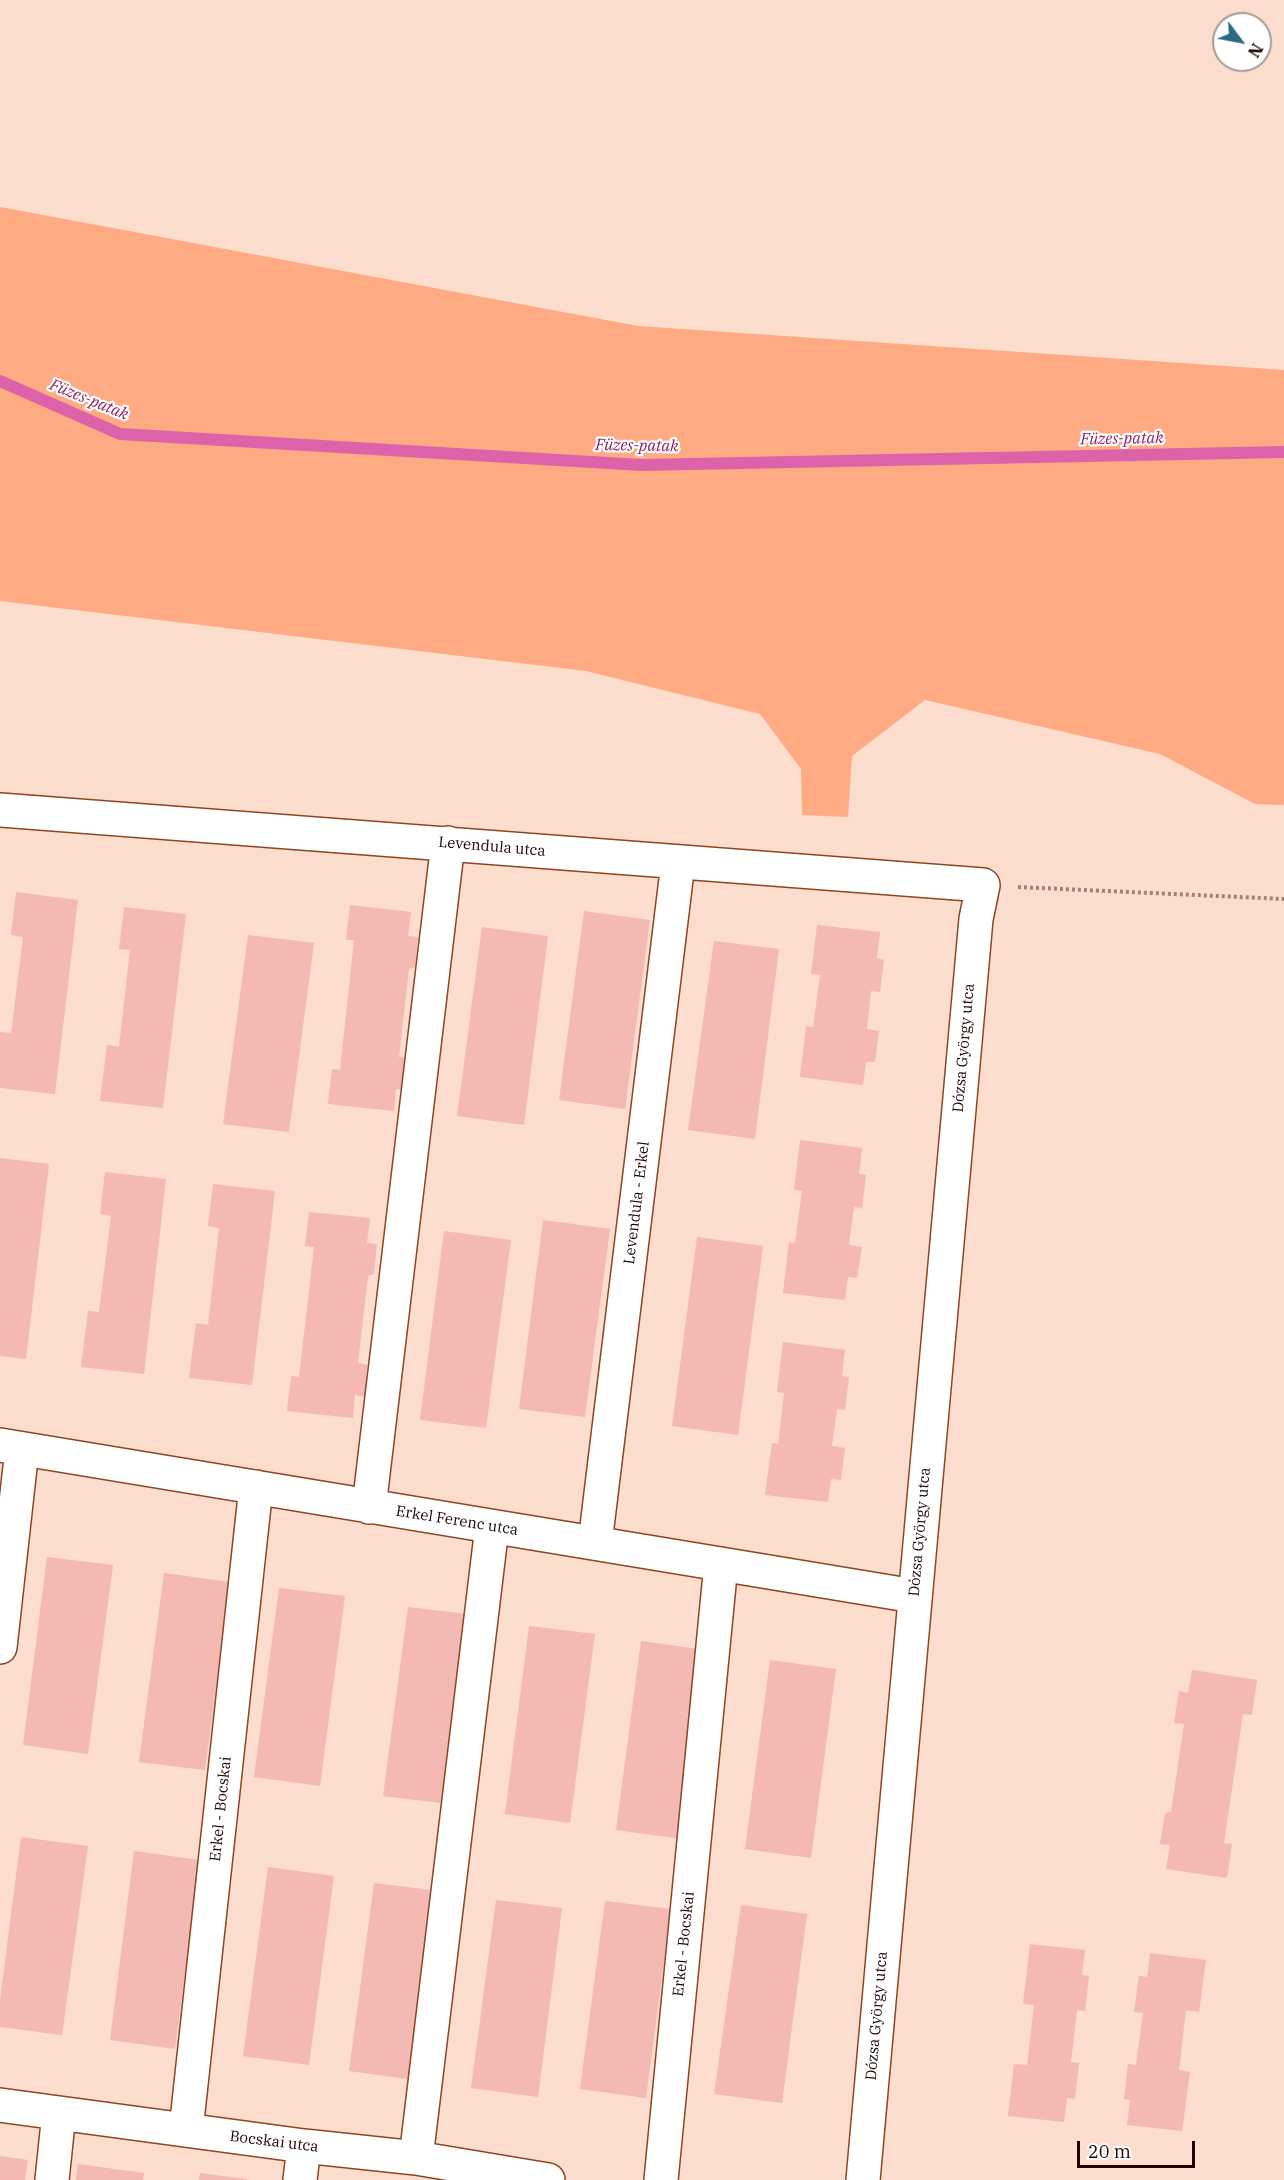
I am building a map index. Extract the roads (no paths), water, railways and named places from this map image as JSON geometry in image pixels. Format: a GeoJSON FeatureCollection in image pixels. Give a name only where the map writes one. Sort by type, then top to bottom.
{"type":"FeatureCollection","features":[{"type":"Feature","properties":{"kind":"street","name":"Levendula utca"},"geometry":{"type":"LineString","coordinates":[[0,810],[983,885]]}},
{"type":"Feature","properties":{"kind":"street"},"geometry":{"type":"LineString","coordinates":[[369,1507],[448,843]]}},
{"type":"Feature","properties":{"kind":"street","name":"Levendula - Erkel"},"geometry":{"type":"LineString","coordinates":[[595,1543],[678,863]]}},
{"type":"Feature","properties":{"kind":"street","name":"Dózsa György utca"},"geometry":{"type":"LineString","coordinates":[[863,2180],[976,919],[983,885]]}},
{"type":"Feature","properties":{"kind":"street"},"geometry":{"type":"LineString","coordinates":[[0,1647],[11,1447]]}},
{"type":"Feature","properties":{"kind":"street","name":"Erkel Ferenc utca"},"geometry":{"type":"LineString","coordinates":[[11,1447],[914,1596]]}},
{"type":"Feature","properties":{"kind":"street","name":"Erkel - Bocskai"},"geometry":{"type":"LineString","coordinates":[[186,2130],[256,1487]]}},
{"type":"Feature","properties":{"kind":"street"},"geometry":{"type":"LineString","coordinates":[[416,2158],[492,1527]]}},
{"type":"Feature","properties":{"kind":"street","name":"Erkel - Bocskai"},"geometry":{"type":"LineString","coordinates":[[661,2180],[721,1564]]}},
{"type":"Feature","properties":{"kind":"street","name":"Bocskai utca"},"geometry":{"type":"LineString","coordinates":[[0,2105],[304,2146],[416,2158],[538,2179]]}},
{"type":"Feature","properties":{"kind":"street"},"geometry":{"type":"LineString","coordinates":[[52,2180],[59,2113]]}},
{"type":"Feature","properties":{"kind":"street"},"geometry":{"type":"LineString","coordinates":[[300,2180],[304,2146]]}},
{"type":"Feature","properties":{"kind":"waterway","name":"Füzes-patak"},"geometry":{"type":"LineString","coordinates":[[0,381],[120,434],[642,465],[1284,452]]}}]}
